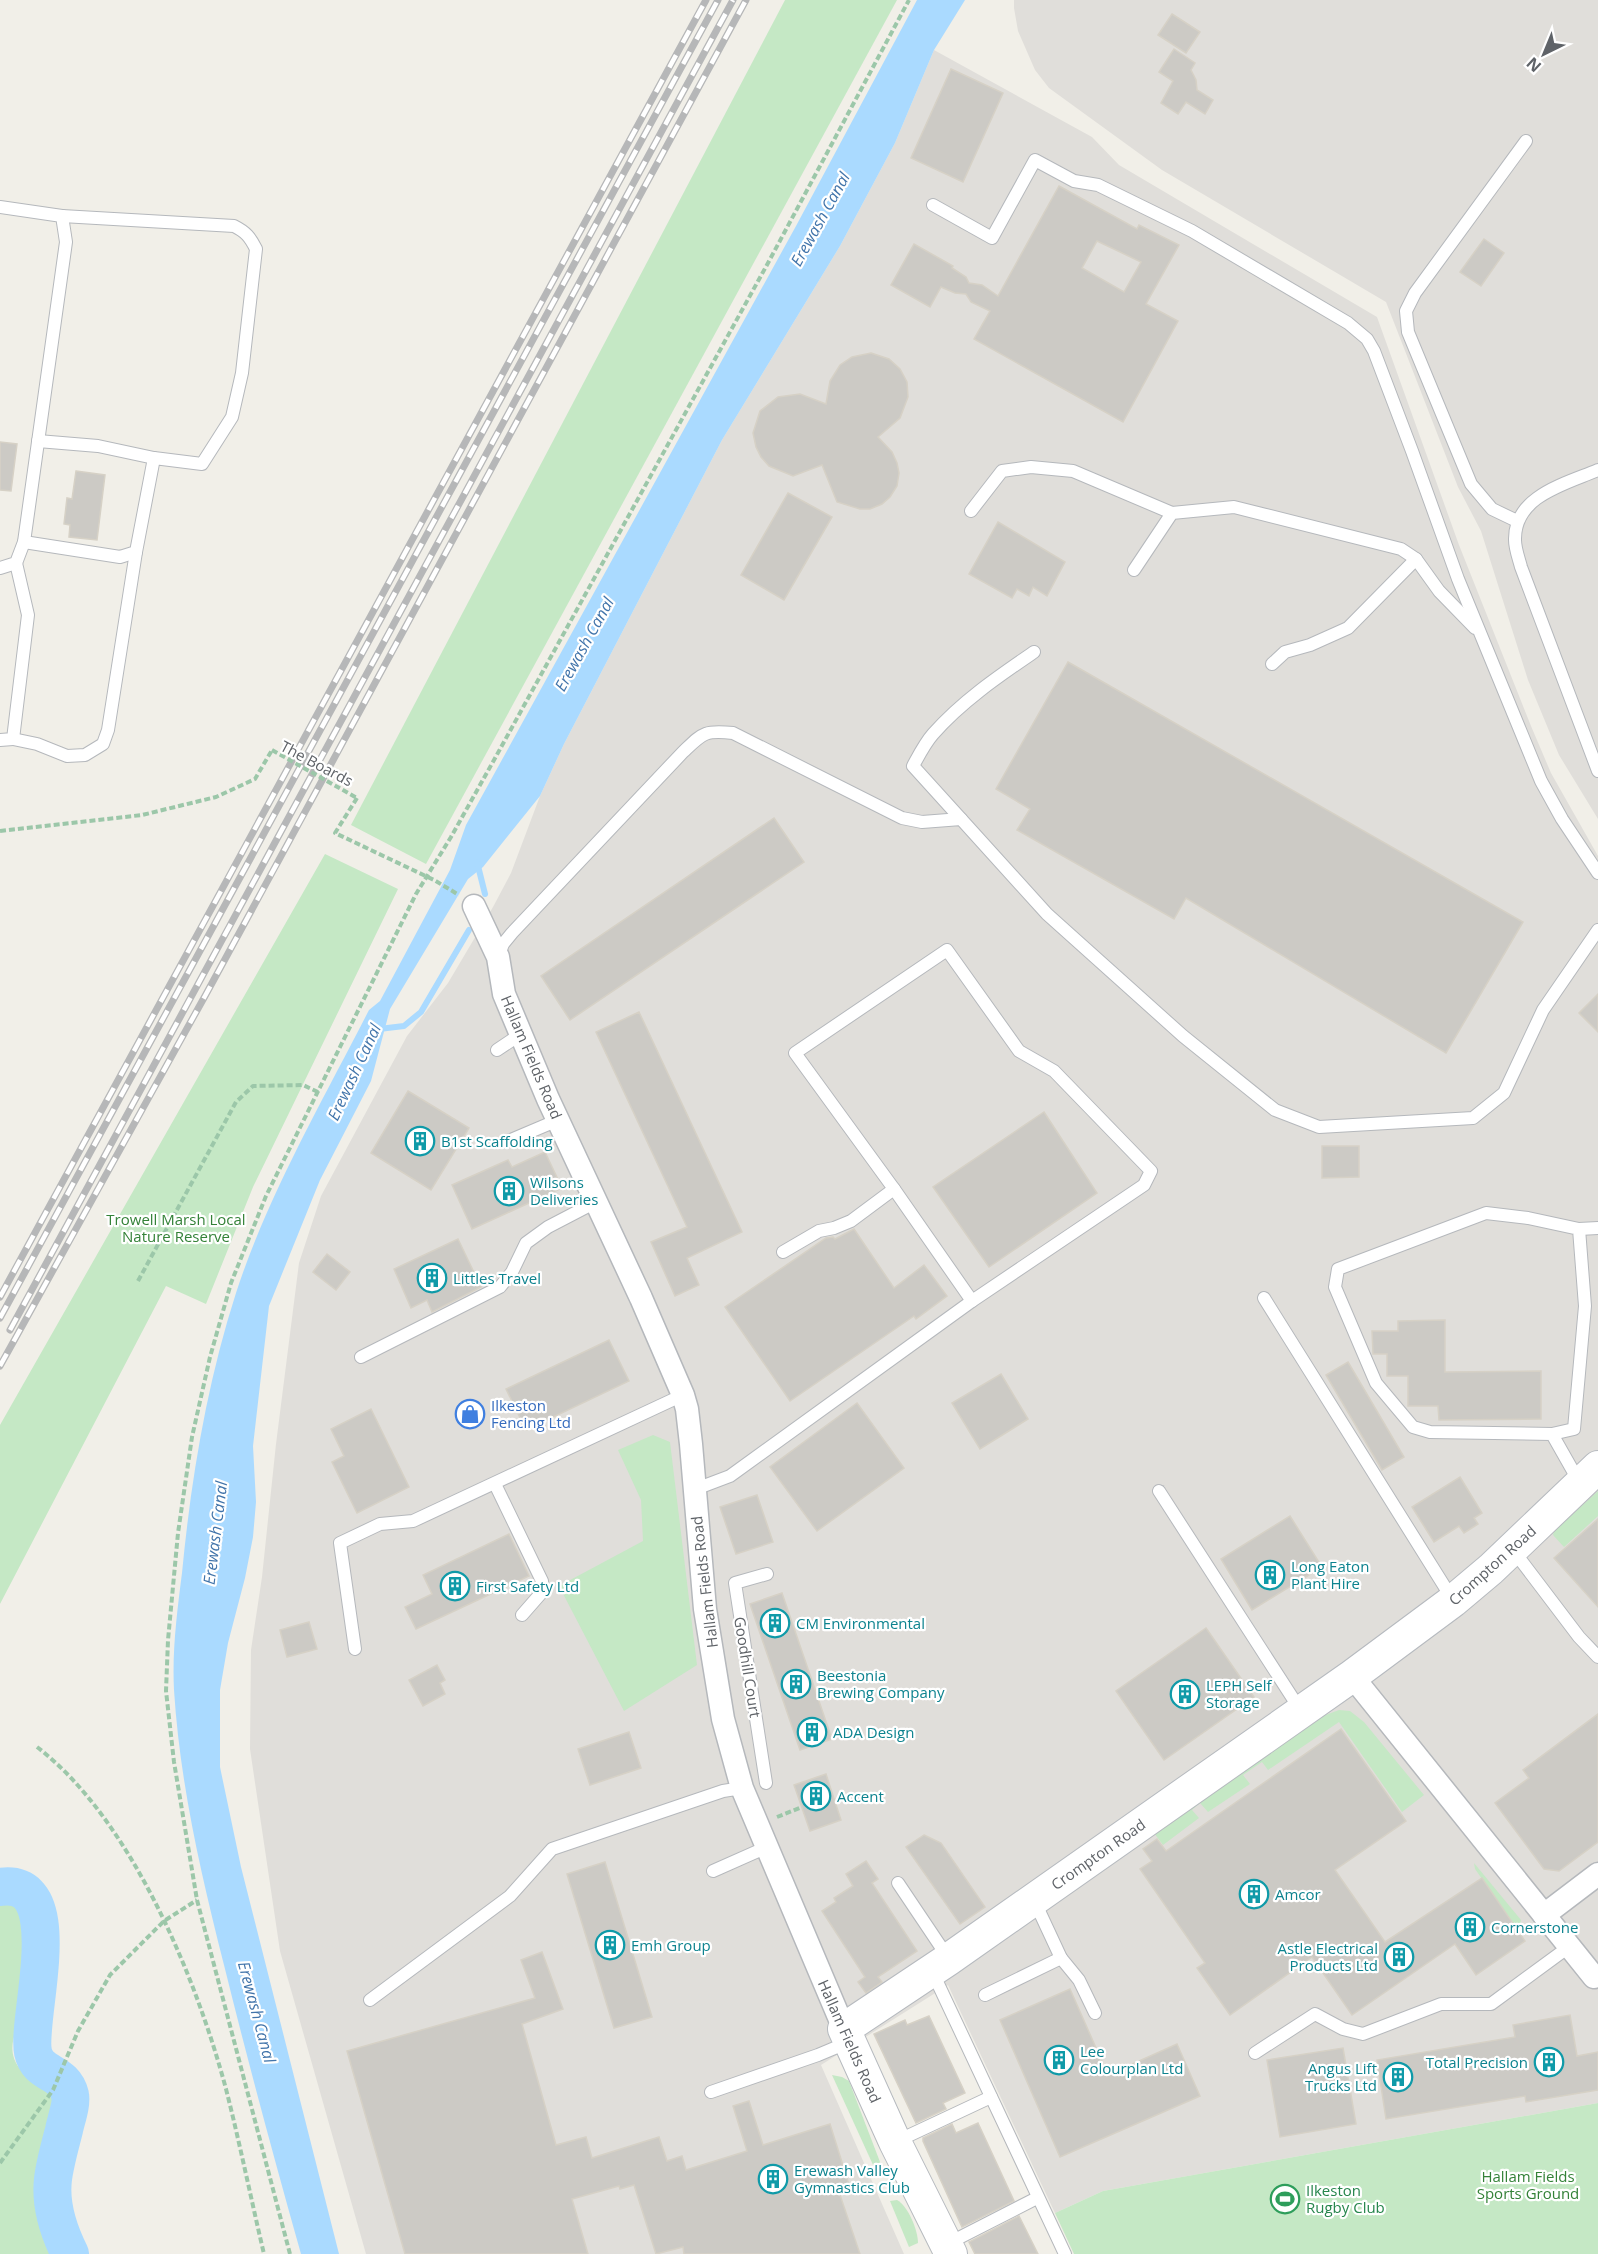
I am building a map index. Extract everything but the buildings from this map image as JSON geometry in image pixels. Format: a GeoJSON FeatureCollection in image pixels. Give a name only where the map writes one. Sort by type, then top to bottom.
{"type":"FeatureCollection","features":[{"type":"Feature","properties":{"kind":"street","name":"Hallam Fields Road"},"geometry":{"type":"LineString","coordinates":[[470,903],[498,957],[504,994],[558,1120],[641,1298],[683,1395],[687,1409],[705,1609],[723,1719],[742,1788],[847,2036],[895,2142],[948,2249]]}},
{"type":"Feature","properties":{"kind":"street","name":"Crompton Road"},"geometry":{"type":"LineString","coordinates":[[847,2036],[941,1965],[1352,1676],[1453,1601],[1590,1475]]}},
{"type":"Feature","properties":{"kind":"street"},"geometry":{"type":"LineString","coordinates":[[1352,1676],[1596,1979]]}},
{"type":"Feature","properties":{"kind":"street"},"geometry":{"type":"LineString","coordinates":[[1545,1915],[1598,1874]]}},
{"type":"Feature","properties":{"kind":"lane"},"geometry":{"type":"LineString","coordinates":[[1517,521],[1492,509],[1471,484],[1408,332],[1406,311],[1415,293],[1526,141]]}},
{"type":"Feature","properties":{"kind":"lane"},"geometry":{"type":"LineString","coordinates":[[933,206],[992,238],[1035,160],[1074,181],[1098,185],[1192,231],[1356,327],[1374,351],[1480,633],[1541,781],[1562,819],[1598,873]]}},
{"type":"Feature","properties":{"kind":"lane"},"geometry":{"type":"LineString","coordinates":[[0,207],[62,216],[234,226],[249,237],[256,249],[242,373],[232,417],[202,464],[154,458],[98,446],[38,441]]}},
{"type":"Feature","properties":{"kind":"lane"},"geometry":{"type":"LineString","coordinates":[[13,740],[28,615],[16,563],[24,542],[66,242],[62,216]]}},
{"type":"Feature","properties":{"kind":"lane"},"geometry":{"type":"LineString","coordinates":[[0,740],[38,744],[67,756],[85,755],[103,744],[108,730],[136,552],[154,458]]}},
{"type":"Feature","properties":{"kind":"lane"},"geometry":{"type":"LineString","coordinates":[[971,511],[1002,471],[1031,467],[1073,471],[1173,513],[1234,507],[1401,549],[1416,559],[1439,591],[1480,633]]}},
{"type":"Feature","properties":{"kind":"lane"},"geometry":{"type":"LineString","coordinates":[[1598,470],[1551,490],[1530,502],[1517,521],[1514,542],[1521,567],[1598,771]]}},
{"type":"Feature","properties":{"kind":"lane"},"geometry":{"type":"LineString","coordinates":[[1134,570],[1173,513]]}},
{"type":"Feature","properties":{"kind":"lane"},"geometry":{"type":"LineString","coordinates":[[24,542],[120,557],[136,552]]}},
{"type":"Feature","properties":{"kind":"lane"},"geometry":{"type":"LineString","coordinates":[[1272,664],[1285,652],[1310,645],[1348,628],[1416,559]]}},
{"type":"Feature","properties":{"kind":"lane"},"geometry":{"type":"LineString","coordinates":[[0,568],[16,563]]}},
{"type":"Feature","properties":{"kind":"lane"},"geometry":{"type":"LineString","coordinates":[[1035,652],[1003,673],[960,707],[931,736],[913,766],[1047,914],[1183,1036],[1275,1110],[1319,1127],[1473,1118],[1504,1093],[1543,1010],[1598,930]]}},
{"type":"Feature","properties":{"kind":"lane"},"geometry":{"type":"LineString","coordinates":[[498,957],[503,944],[512,933],[697,738],[712,731],[732,734],[902,818],[922,822],[961,819]]}},
{"type":"Feature","properties":{"kind":"lane"},"geometry":{"type":"LineString","coordinates":[[693,1490],[730,1476],[972,1301],[1144,1185],[1150,1171],[1054,1071],[1019,1051],[946,950],[795,1053],[972,1301]]}},
{"type":"Feature","properties":{"kind":"lane"},"geometry":{"type":"LineString","coordinates":[[497,1050],[521,1034]]}},
{"type":"Feature","properties":{"kind":"lane"},"geometry":{"type":"LineString","coordinates":[[506,1142],[558,1120]]}},
{"type":"Feature","properties":{"kind":"lane"},"geometry":{"type":"LineString","coordinates":[[783,1252],[819,1231],[851,1221],[894,1189]]}},
{"type":"Feature","properties":{"kind":"lane"},"geometry":{"type":"LineString","coordinates":[[361,1357],[500,1287],[512,1272],[526,1243],[548,1227],[596,1202]]}},
{"type":"Feature","properties":{"kind":"lane"},"geometry":{"type":"LineString","coordinates":[[1579,1229],[1585,1306],[1574,1429],[1552,1434],[1430,1432],[1413,1427],[1376,1383],[1335,1287],[1338,1269],[1485,1213],[1528,1218],[1579,1229],[1598,1228]]}},
{"type":"Feature","properties":{"kind":"lane"},"geometry":{"type":"LineString","coordinates":[[1264,1298],[1453,1601]]}},
{"type":"Feature","properties":{"kind":"lane"},"geometry":{"type":"LineString","coordinates":[[356,1649],[340,1543],[380,1524],[413,1521],[683,1395]]}},
{"type":"Feature","properties":{"kind":"lane"},"geometry":{"type":"LineString","coordinates":[[1552,1434],[1573,1471],[1590,1475]]}},
{"type":"Feature","properties":{"kind":"lane"},"geometry":{"type":"LineString","coordinates":[[495,1484],[542,1581],[543,1592],[522,1615]]}},
{"type":"Feature","properties":{"kind":"lane"},"geometry":{"type":"LineString","coordinates":[[1160,1491],[1301,1711]]}},
{"type":"Feature","properties":{"kind":"lane"},"geometry":{"type":"LineString","coordinates":[[1512,1549],[1538,1580],[1579,1637],[1598,1657]]}},
{"type":"Feature","properties":{"kind":"lane","name":"Goodhill Court"},"geometry":{"type":"LineString","coordinates":[[766,1783],[735,1583],[767,1574]]}},
{"type":"Feature","properties":{"kind":"lane"},"geometry":{"type":"LineString","coordinates":[[370,2000],[510,1896],[552,1849],[723,1791],[742,1788]]}},
{"type":"Feature","properties":{"kind":"lane"},"geometry":{"type":"LineString","coordinates":[[713,1871],[767,1847]]}},
{"type":"Feature","properties":{"kind":"lane"},"geometry":{"type":"LineString","coordinates":[[898,1883],[941,1965],[991,2097],[1065,2254]]}},
{"type":"Feature","properties":{"kind":"lane"},"geometry":{"type":"LineString","coordinates":[[1034,1899],[1061,1958],[1079,1980],[1095,2013]]}},
{"type":"Feature","properties":{"kind":"lane"},"geometry":{"type":"LineString","coordinates":[[1255,2053],[1315,2014],[1343,2029],[1363,2034],[1441,2004],[1491,2004],[1570,1946]]}},
{"type":"Feature","properties":{"kind":"lane"},"geometry":{"type":"LineString","coordinates":[[985,1995],[1061,1958]]}},
{"type":"Feature","properties":{"kind":"lane"},"geometry":{"type":"LineString","coordinates":[[711,2092],[818,2055],[847,2036]]}},
{"type":"Feature","properties":{"kind":"lane"},"geometry":{"type":"LineString","coordinates":[[895,2142],[991,2097]]}},
{"type":"Feature","properties":{"kind":"lane"},"geometry":{"type":"LineString","coordinates":[[948,2249],[1037,2198]]}},
{"type":"Feature","properties":{"kind":"path"},"geometry":{"type":"LineString","coordinates":[[290,2254],[197,1900],[174,1762],[166,1691],[168,1640],[177,1545],[191,1448],[210,1357],[231,1283],[266,1196],[416,894],[428,877],[768,263],[909,0]]}},
{"type":"Feature","properties":{"kind":"path","name":"The Boards"},"geometry":{"type":"LineString","coordinates":[[0,831],[142,815],[216,796],[255,778],[272,750],[357,798],[335,833],[428,877]]}},
{"type":"Feature","properties":{"kind":"path"},"geometry":{"type":"LineString","coordinates":[[428,877],[470,903]]}},
{"type":"Feature","properties":{"kind":"path"},"geometry":{"type":"LineString","coordinates":[[138,1281],[236,1102],[253,1086],[303,1085],[318,1092]]}},
{"type":"Feature","properties":{"kind":"path"},"geometry":{"type":"LineString","coordinates":[[37,1747],[58,1764],[90,1800],[117,1836],[136,1865],[164,1921],[195,1995],[226,2089],[264,2254]]}},
{"type":"Feature","properties":{"kind":"path"},"geometry":{"type":"LineString","coordinates":[[758,1824],[802,1807]]}},
{"type":"Feature","properties":{"kind":"path"},"geometry":{"type":"LineString","coordinates":[[0,2163],[54,2090],[78,2031],[110,1975],[164,1921],[197,1900]]}},
{"type":"Feature","properties":{"kind":"shaded area"},"geometry":{"type":"Polygon","coordinates":[[[1014,0],[1598,0],[1598,819],[1559,755],[1528,680],[1481,531],[1458,487],[1386,302],[1162,170],[1049,88],[1035,70],[1018,31],[1014,0]]]}},
{"type":"Feature","properties":{"kind":"shaded area"},"geometry":{"type":"Polygon","coordinates":[[[934,50],[1092,137],[1119,165],[1377,317],[1459,545],[1531,726],[1551,773],[1598,856],[1598,2103],[1103,2191],[1055,2213],[948,1985],[821,2065],[904,2254],[366,2254],[280,1951],[250,1749],[251,1650],[262,1577],[299,1263],[321,1196],[407,1036],[448,983],[493,907],[511,873],[540,796],[564,744],[722,440],[840,246],[895,143],[934,50]]]}},
{"type":"Feature","properties":{"kind":"green space"},"geometry":{"type":"Polygon","coordinates":[[[785,0],[897,0],[426,864],[351,825],[785,0]]]}},
{"type":"Feature","properties":{"kind":"green space","name":"Trowell Marsh Local Nature Reserve"},"geometry":{"type":"Polygon","coordinates":[[[325,854],[398,889],[253,1187],[206,1304],[166,1286],[0,1604],[0,1425],[325,854]]]}},
{"type":"Feature","properties":{"kind":"green space"},"geometry":{"type":"Polygon","coordinates":[[[653,1435],[670,1442],[697,1665],[624,1711],[559,1586],[643,1541],[641,1500],[618,1450],[653,1435]]]}},
{"type":"Feature","properties":{"kind":"green space"},"geometry":{"type":"Polygon","coordinates":[[[1598,1491],[1598,1516],[1564,1547],[1553,1535],[1554,1531],[1598,1491]]]}},
{"type":"Feature","properties":{"kind":"green space"},"geometry":{"type":"Polygon","coordinates":[[[1339,1710],[1350,1711],[1364,1722],[1424,1795],[1402,1812],[1339,1722],[1268,1770],[1262,1762],[1243,1775],[1250,1784],[1208,1812],[1200,1803],[1192,1810],[1199,1818],[1163,1845],[1154,1833],[1323,1716],[1339,1710]]]}},
{"type":"Feature","properties":{"kind":"green space"},"geometry":{"type":"Polygon","coordinates":[[[1474,1863],[1521,1920],[1519,1931],[1475,1869],[1474,1863]]]}},
{"type":"Feature","properties":{"kind":"green space"},"geometry":{"type":"Polygon","coordinates":[[[0,1892],[21,1899],[29,1910],[32,1990],[14,2038],[13,2054],[16,2063],[24,2073],[60,2095],[57,2126],[42,2177],[42,2196],[46,2217],[59,2254],[0,2254],[0,1892]]]}},
{"type":"Feature","properties":{"kind":"green space"},"geometry":{"type":"Polygon","coordinates":[[[832,2075],[849,2081],[885,2175],[879,2178],[832,2075]]]}},
{"type":"Feature","properties":{"kind":"green space","name":"Hallam Fields Sports Ground"},"geometry":{"type":"Polygon","coordinates":[[[1598,2103],[1598,2254],[1074,2254],[1055,2213],[1103,2191],[1598,2103]]]}},
{"type":"Feature","properties":{"kind":"green space"},"geometry":{"type":"Polygon","coordinates":[[[897,2200],[912,2219],[916,2232],[918,2243],[909,2247],[890,2201],[897,2200]]]}},
{"type":"Feature","properties":{"kind":"water","name":"Erewash Canal"},"geometry":{"type":"Polygon","coordinates":[[[917,0],[965,0],[934,50],[895,143],[840,246],[722,440],[564,744],[540,796],[483,867],[468,879],[390,1009],[371,1081],[320,1180],[269,1306],[253,1446],[256,1502],[253,1537],[228,1643],[220,1690],[220,1767],[241,1867],[339,2254],[301,2254],[215,1931],[186,1794],[174,1690],[175,1632],[190,1502],[201,1432],[226,1327],[263,1221],[369,1010],[380,1001],[450,870],[466,825],[796,226],[917,0]]]}},
{"type":"Feature","properties":{"kind":"waterway"},"geometry":{"type":"LineString","coordinates":[[477,862],[485,894]]}},
{"type":"Feature","properties":{"kind":"waterway","name":"Erewash Canal"},"geometry":{"type":"LineString","coordinates":[[379,1029],[404,1026],[421,1012],[469,930]]}},
{"type":"Feature","properties":{"kind":"waterway"},"geometry":{"type":"LineString","coordinates":[[0,1887],[22,1890],[34,1903],[40,1925],[38,1982],[32,2035],[33,2052],[40,2065],[62,2081],[70,2095],[70,2107],[52,2188],[56,2218],[70,2254]]}},
{"type":"Feature","properties":{"kind":"railway"},"geometry":{"type":"LineString","coordinates":[[0,1297],[706,0]]}},
{"type":"Feature","properties":{"kind":"railway"},"geometry":{"type":"LineString","coordinates":[[0,1318],[718,0]]}},
{"type":"Feature","properties":{"kind":"railway"},"geometry":{"type":"LineString","coordinates":[[10,1330],[733,0]]}},
{"type":"Feature","properties":{"kind":"railway"},"geometry":{"type":"LineString","coordinates":[[0,1366],[205,996],[746,0]]}},
{"type":"Feature","properties":{"kind":"place","name":"B1st Scaffolding"},"geometry":{"type":"Point","coordinates":[420,1141]}},
{"type":"Feature","properties":{"kind":"place","name":"Wilsons Deliveries"},"geometry":{"type":"Point","coordinates":[509,1191]}},
{"type":"Feature","properties":{"kind":"place","name":"Littles Travel"},"geometry":{"type":"Point","coordinates":[432,1278]}},
{"type":"Feature","properties":{"kind":"place","name":"Ilkeston Fencing Ltd"},"geometry":{"type":"Point","coordinates":[470,1414]}},
{"type":"Feature","properties":{"kind":"place","name":"Long Eaton Plant Hire"},"geometry":{"type":"Point","coordinates":[1270,1575]}},
{"type":"Feature","properties":{"kind":"place","name":"First Safety Ltd"},"geometry":{"type":"Point","coordinates":[455,1586]}},
{"type":"Feature","properties":{"kind":"place","name":"CM Environmental"},"geometry":{"type":"Point","coordinates":[775,1623]}},
{"type":"Feature","properties":{"kind":"place","name":"Beestonia Brewing Company"},"geometry":{"type":"Point","coordinates":[796,1684]}},
{"type":"Feature","properties":{"kind":"place","name":"LEPH Self Storage"},"geometry":{"type":"Point","coordinates":[1185,1694]}},
{"type":"Feature","properties":{"kind":"place","name":"ADA Design"},"geometry":{"type":"Point","coordinates":[812,1732]}},
{"type":"Feature","properties":{"kind":"place","name":"Accent"},"geometry":{"type":"Point","coordinates":[816,1796]}},
{"type":"Feature","properties":{"kind":"place","name":"Amcor"},"geometry":{"type":"Point","coordinates":[1254,1894]}},
{"type":"Feature","properties":{"kind":"place","name":"Cornerstone"},"geometry":{"type":"Point","coordinates":[1470,1927]}},
{"type":"Feature","properties":{"kind":"place","name":"Emh Group"},"geometry":{"type":"Point","coordinates":[610,1945]}},
{"type":"Feature","properties":{"kind":"place","name":"Astle Electrical Products Ltd"},"geometry":{"type":"Point","coordinates":[1399,1957]}},
{"type":"Feature","properties":{"kind":"place","name":"Lee Colourplan Ltd"},"geometry":{"type":"Point","coordinates":[1059,2060]}},
{"type":"Feature","properties":{"kind":"place","name":"Total Precision"},"geometry":{"type":"Point","coordinates":[1549,2062]}},
{"type":"Feature","properties":{"kind":"place","name":"Angus Lift Trucks Ltd"},"geometry":{"type":"Point","coordinates":[1398,2077]}},
{"type":"Feature","properties":{"kind":"place","name":"Erewash Valley Gymnastics Club"},"geometry":{"type":"Point","coordinates":[773,2179]}},
{"type":"Feature","properties":{"kind":"place","name":"Ilkeston Rugby Club"},"geometry":{"type":"Point","coordinates":[1285,2199]}}]}
